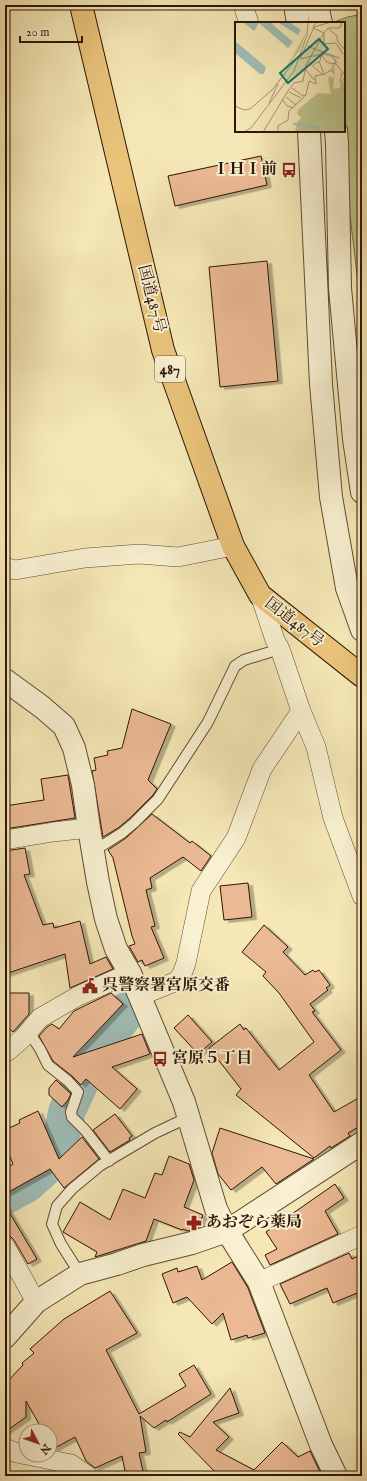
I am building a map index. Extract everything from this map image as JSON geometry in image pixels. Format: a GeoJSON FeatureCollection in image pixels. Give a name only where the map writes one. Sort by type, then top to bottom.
{"type":"FeatureCollection","features":[{"type":"Feature","properties":{"kind":"highway","name":"国道487号"},"geometry":{"type":"LineString","coordinates":[[81,5],[163,350],[233,546],[260,595],[362,676]]}},
{"type":"Feature","properties":{"kind":"street"},"geometry":{"type":"LineString","coordinates":[[243,5],[249,22]]}},
{"type":"Feature","properties":{"kind":"street"},"geometry":{"type":"LineString","coordinates":[[295,5],[298,22]]}},
{"type":"Feature","properties":{"kind":"street"},"geometry":{"type":"LineString","coordinates":[[317,5],[321,22]]}},
{"type":"Feature","properties":{"kind":"street"},"geometry":{"type":"LineString","coordinates":[[309,132],[321,384],[330,496],[347,588],[362,630]]}},
{"type":"Feature","properties":{"kind":"street"},"geometry":{"type":"LineString","coordinates":[[336,132],[340,288],[354,439],[362,492]]}},
{"type":"Feature","properties":{"kind":"street"},"geometry":{"type":"LineString","coordinates":[[5,567],[15,570],[85,558],[139,554],[178,557],[233,546]]}},
{"type":"Feature","properties":{"kind":"street"},"geometry":{"type":"LineString","coordinates":[[260,595],[301,711],[316,747],[333,818],[362,896]]}},
{"type":"Feature","properties":{"kind":"street"},"geometry":{"type":"LineString","coordinates":[[5,680],[42,707],[64,726],[74,748],[83,784],[92,852],[106,919],[116,949],[130,973],[184,1102],[216,1209],[227,1231],[259,1282],[321,1445],[336,1476]]}},
{"type":"Feature","properties":{"kind":"street"},"geometry":{"type":"LineString","coordinates":[[140,996],[177,981],[182,974],[186,963],[201,891],[236,838],[262,769],[301,711]]}},
{"type":"Feature","properties":{"kind":"street"},"geometry":{"type":"LineString","coordinates":[[5,840],[88,828]]}},
{"type":"Feature","properties":{"kind":"street"},"geometry":{"type":"LineString","coordinates":[[5,1052],[29,1032],[40,1018],[78,996],[130,973]]}},
{"type":"Feature","properties":{"kind":"street"},"geometry":{"type":"LineString","coordinates":[[5,1337],[36,1302],[80,1274],[143,1255],[192,1243],[227,1231],[362,1143]]}},
{"type":"Feature","properties":{"kind":"street"},"geometry":{"type":"LineString","coordinates":[[259,1282],[362,1235]]}},
{"type":"Feature","properties":{"kind":"street"},"geometry":{"type":"LineString","coordinates":[[5,1246],[36,1302]]}},
{"type":"Feature","properties":{"kind":"street"},"geometry":{"type":"LineString","coordinates":[[5,1448],[17,1453],[71,1464],[88,1476]]}},
{"type":"Feature","properties":{"kind":"lane"},"geometry":{"type":"LineString","coordinates":[[92,852],[122,833],[158,799],[208,722],[235,666],[244,660],[280,649]]}},
{"type":"Feature","properties":{"kind":"lane"},"geometry":{"type":"LineString","coordinates":[[29,1032],[48,1065],[68,1081],[78,1092],[71,1112],[72,1117],[85,1130],[109,1161]]}},
{"type":"Feature","properties":{"kind":"lane"},"geometry":{"type":"LineString","coordinates":[[80,1274],[61,1244],[52,1224],[57,1206],[72,1189],[101,1165],[155,1133],[189,1117]]}},
{"type":"Feature","properties":{"kind":"green space"},"geometry":{"type":"Polygon","coordinates":[[[362,14],[362,340],[359,291],[348,199],[345,113],[345,22],[334,22],[362,14]]]}},
{"type":"Feature","properties":{"kind":"building"},"geometry":{"type":"Polygon","coordinates":[[[261,156],[267,185],[175,206],[168,176],[261,156]]]}},
{"type":"Feature","properties":{"kind":"building"},"geometry":{"type":"Polygon","coordinates":[[[267,261],[278,381],[220,387],[209,267],[267,261]]]}},
{"type":"Feature","properties":{"kind":"building"},"geometry":{"type":"Polygon","coordinates":[[[132,709],[171,724],[148,780],[157,789],[130,818],[118,828],[103,837],[92,771],[96,770],[94,758],[108,755],[107,751],[122,748],[132,709]]]}},
{"type":"Feature","properties":{"kind":"building"},"geometry":{"type":"Polygon","coordinates":[[[68,775],[75,818],[5,829],[5,806],[44,800],[41,779],[68,775]]]}},
{"type":"Feature","properties":{"kind":"building"},"geometry":{"type":"Polygon","coordinates":[[[152,814],[190,843],[192,841],[211,856],[201,871],[183,857],[150,878],[152,888],[146,890],[155,926],[151,927],[164,958],[145,966],[142,960],[138,962],[129,946],[135,944],[113,858],[108,850],[126,838],[152,814]]]}},
{"type":"Feature","properties":{"kind":"building"},"geometry":{"type":"Polygon","coordinates":[[[25,848],[30,874],[24,875],[43,925],[53,923],[54,928],[80,921],[90,964],[106,957],[113,969],[70,988],[65,954],[5,974],[5,851],[25,848]]]}},
{"type":"Feature","properties":{"kind":"building"},"geometry":{"type":"Polygon","coordinates":[[[248,883],[252,917],[224,920],[220,886],[248,883]]]}},
{"type":"Feature","properties":{"kind":"building"},"geometry":{"type":"Polygon","coordinates":[[[264,925],[288,947],[283,952],[305,975],[313,970],[315,972],[319,970],[330,985],[326,988],[328,990],[310,1004],[315,1011],[312,1012],[341,1050],[309,1075],[334,1112],[362,1096],[362,1125],[348,1133],[350,1136],[331,1148],[330,1146],[314,1158],[236,1095],[241,1089],[209,1048],[240,1024],[244,1030],[246,1028],[279,1070],[314,1042],[279,993],[263,976],[266,972],[242,952],[264,925]]]}},
{"type":"Feature","properties":{"kind":"building"},"geometry":{"type":"Polygon","coordinates":[[[5,993],[29,993],[29,1014],[13,1032],[5,1025],[5,993]]]}},
{"type":"Feature","properties":{"kind":"building"},"geometry":{"type":"Polygon","coordinates":[[[111,993],[123,1004],[73,1057],[142,1034],[150,1054],[112,1067],[137,1089],[120,1109],[86,1079],[81,1085],[53,1061],[39,1036],[52,1024],[59,1029],[74,1011],[111,993]]]}},
{"type":"Feature","properties":{"kind":"building"},"geometry":{"type":"Polygon","coordinates":[[[188,1015],[212,1042],[198,1054],[174,1028],[188,1015]]]}},
{"type":"Feature","properties":{"kind":"building"},"geometry":{"type":"Polygon","coordinates":[[[56,1080],[71,1094],[62,1107],[49,1095],[49,1088],[56,1080]]]}},
{"type":"Feature","properties":{"kind":"building"},"geometry":{"type":"Polygon","coordinates":[[[38,1111],[59,1159],[82,1137],[99,1159],[64,1188],[50,1169],[5,1194],[5,1169],[13,1164],[5,1145],[5,1130],[20,1123],[19,1120],[38,1111]]]}},
{"type":"Feature","properties":{"kind":"building"},"geometry":{"type":"Polygon","coordinates":[[[115,1114],[132,1136],[129,1138],[130,1140],[110,1152],[93,1130],[115,1114]]]}},
{"type":"Feature","properties":{"kind":"building"},"geometry":{"type":"Polygon","coordinates":[[[220,1128],[314,1159],[276,1184],[262,1167],[231,1190],[218,1174],[212,1153],[220,1128]]]}},
{"type":"Feature","properties":{"kind":"building"},"geometry":{"type":"Polygon","coordinates":[[[169,1156],[189,1164],[194,1180],[184,1207],[203,1215],[198,1228],[188,1231],[182,1230],[154,1219],[146,1241],[95,1257],[97,1252],[63,1232],[80,1202],[110,1220],[123,1189],[145,1198],[155,1173],[162,1175],[169,1156]]]}},
{"type":"Feature","properties":{"kind":"building"},"geometry":{"type":"Polygon","coordinates":[[[335,1184],[344,1198],[325,1211],[338,1234],[270,1265],[265,1255],[277,1249],[266,1232],[335,1184]]]}},
{"type":"Feature","properties":{"kind":"building"},"geometry":{"type":"Polygon","coordinates":[[[5,1205],[37,1259],[28,1264],[14,1240],[10,1236],[5,1235],[5,1205]]]}},
{"type":"Feature","properties":{"kind":"building"},"geometry":{"type":"Polygon","coordinates":[[[349,1253],[352,1259],[362,1254],[362,1291],[333,1303],[327,1288],[290,1304],[280,1284],[349,1253]]]}},
{"type":"Feature","properties":{"kind":"building"},"geometry":{"type":"Polygon","coordinates":[[[232,1262],[248,1288],[265,1333],[248,1338],[247,1335],[231,1340],[223,1313],[212,1324],[187,1297],[173,1303],[162,1274],[177,1268],[178,1272],[197,1266],[202,1280],[232,1262]]]}},
{"type":"Feature","properties":{"kind":"building"},"geometry":{"type":"Polygon","coordinates":[[[110,1291],[137,1333],[106,1350],[139,1414],[186,1386],[179,1374],[194,1365],[211,1394],[167,1422],[166,1420],[154,1428],[140,1416],[146,1452],[139,1453],[144,1476],[126,1476],[122,1456],[95,1468],[86,1461],[75,1437],[58,1446],[58,1423],[38,1423],[26,1401],[26,1417],[5,1432],[5,1384],[23,1365],[22,1363],[34,1353],[30,1349],[64,1319],[110,1291]]]}},
{"type":"Feature","properties":{"kind":"building"},"geometry":{"type":"Polygon","coordinates":[[[230,1388],[239,1413],[213,1422],[229,1437],[216,1450],[254,1470],[282,1442],[298,1457],[310,1451],[322,1476],[219,1476],[178,1434],[180,1432],[190,1437],[230,1388]]]}},
{"type":"Feature","properties":{"kind":"waterway"},"geometry":{"type":"LineString","coordinates":[[5,1196],[27,1184],[57,1157],[67,1111],[94,1054],[130,1008]]}},
{"type":"Feature","properties":{"kind":"place","name":"ＩＨＩ前"},"geometry":{"type":"Point","coordinates":[289,170]}},
{"type":"Feature","properties":{"kind":"place","name":"呉警察署宮原交番"},"geometry":{"type":"Point","coordinates":[90,986]}},
{"type":"Feature","properties":{"kind":"place","name":"宮原５丁目"},"geometry":{"type":"Point","coordinates":[160,1059]}},
{"type":"Feature","properties":{"kind":"place","name":"あおぞら薬局"},"geometry":{"type":"Point","coordinates":[194,1223]}}]}
